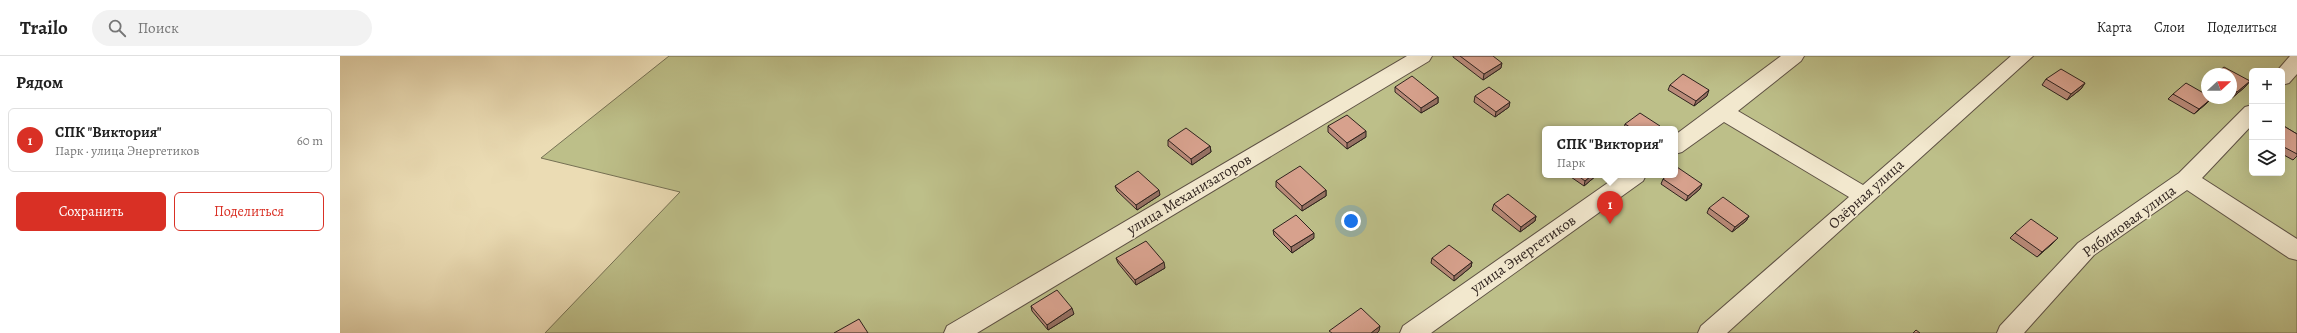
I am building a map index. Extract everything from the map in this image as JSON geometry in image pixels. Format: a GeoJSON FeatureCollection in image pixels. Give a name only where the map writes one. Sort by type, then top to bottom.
{"type":"FeatureCollection","features":[{"type":"Feature","properties":{"kind":"street","name":"улица Механизаторов"},"geometry":{"type":"LineString","coordinates":[[956,333],[1422,56]]}},
{"type":"Feature","properties":{"kind":"street"},"geometry":{"type":"LineString","coordinates":[[1678,144],[1723,112],[1794,56]]}},
{"type":"Feature","properties":{"kind":"street","name":"Озёрная улица"},"geometry":{"type":"LineString","coordinates":[[1710,333],[2023,56]]}},
{"type":"Feature","properties":{"kind":"street"},"geometry":{"type":"LineString","coordinates":[[2285,75],[2297,61]]}},
{"type":"Feature","properties":{"kind":"street"},"geometry":{"type":"LineString","coordinates":[[1723,112],[1864,196]]}},
{"type":"Feature","properties":{"kind":"street","name":"Рябиновая улица"},"geometry":{"type":"LineString","coordinates":[[2009,333],[2086,249],[2187,179],[2249,115]]}},
{"type":"Feature","properties":{"kind":"street","name":"улица Энергетиков"},"geometry":{"type":"LineString","coordinates":[[1412,333],[1630,178]]}},
{"type":"Feature","properties":{"kind":"street"},"geometry":{"type":"LineString","coordinates":[[2187,179],[2297,251]]}},
{"type":"Feature","properties":{"kind":"green space"},"geometry":{"type":"Polygon","coordinates":[[[669,56],[2297,56],[2297,333],[545,333],[680,192],[541,158],[669,56]]]}},
{"type":"Feature","properties":{"kind":"building"},"geometry":{"type":"Polygon","coordinates":[[[1460,56],[1493,56],[1502,63],[1484,74],[1460,56]]]}},
{"type":"Feature","properties":{"kind":"building"},"geometry":{"type":"Polygon","coordinates":[[[2061,69],[2085,83],[2071,94],[2046,79],[2061,69]]]}},
{"type":"Feature","properties":{"kind":"building"},"geometry":{"type":"Polygon","coordinates":[[[1683,74],[1709,90],[1696,101],[1670,85],[1683,74]]]}},
{"type":"Feature","properties":{"kind":"building"},"geometry":{"type":"Polygon","coordinates":[[[2237,74],[2249,82],[2237,92],[2237,74]]]}},
{"type":"Feature","properties":{"kind":"building"},"geometry":{"type":"Polygon","coordinates":[[[1412,76],[1438,97],[1421,108],[1395,87],[1412,76]]]}},
{"type":"Feature","properties":{"kind":"building"},"geometry":{"type":"Polygon","coordinates":[[[2186,83],[2201,92],[2201,104],[2205,104],[2199,109],[2173,94],[2186,83]]]}},
{"type":"Feature","properties":{"kind":"building"},"geometry":{"type":"Polygon","coordinates":[[[1489,87],[1510,102],[1496,112],[1475,96],[1489,87]]]}},
{"type":"Feature","properties":{"kind":"building"},"geometry":{"type":"Polygon","coordinates":[[[1640,113],[1660,126],[1628,126],[1625,124],[1640,113]]]}},
{"type":"Feature","properties":{"kind":"building"},"geometry":{"type":"Polygon","coordinates":[[[1347,115],[1366,131],[1347,143],[1328,126],[1347,115]]]}},
{"type":"Feature","properties":{"kind":"building"},"geometry":{"type":"Polygon","coordinates":[[[2285,127],[2297,134],[2297,154],[2285,148],[2285,127]]]}},
{"type":"Feature","properties":{"kind":"building"},"geometry":{"type":"Polygon","coordinates":[[[1186,128],[1210,146],[1191,159],[1168,140],[1186,128]]]}},
{"type":"Feature","properties":{"kind":"building"},"geometry":{"type":"Polygon","coordinates":[[[1300,166],[1326,190],[1302,206],[1276,181],[1300,166]]]}},
{"type":"Feature","properties":{"kind":"building"},"geometry":{"type":"Polygon","coordinates":[[[1678,168],[1702,184],[1688,196],[1663,179],[1678,178],[1678,168]]]}},
{"type":"Feature","properties":{"kind":"building"},"geometry":{"type":"Polygon","coordinates":[[[1138,171],[1159,190],[1136,205],[1115,186],[1138,171]]]}},
{"type":"Feature","properties":{"kind":"building"},"geometry":{"type":"Polygon","coordinates":[[[1581,178],[1588,178],[1585,181],[1581,178]]]}},
{"type":"Feature","properties":{"kind":"building"},"geometry":{"type":"Polygon","coordinates":[[[1508,194],[1536,216],[1521,227],[1494,204],[1508,194]]]}},
{"type":"Feature","properties":{"kind":"building"},"geometry":{"type":"Polygon","coordinates":[[[1723,197],[1749,216],[1735,227],[1709,208],[1723,197]]]}},
{"type":"Feature","properties":{"kind":"building"},"geometry":{"type":"Polygon","coordinates":[[[1296,215],[1314,233],[1291,247],[1273,230],[1296,215]]]}},
{"type":"Feature","properties":{"kind":"building"},"geometry":{"type":"Polygon","coordinates":[[[2031,219],[2058,238],[2042,252],[2015,233],[2031,219]]]}},
{"type":"Feature","properties":{"kind":"building"},"geometry":{"type":"Polygon","coordinates":[[[1146,241],[1164,262],[1135,280],[1116,258],[1146,241]]]}},
{"type":"Feature","properties":{"kind":"building"},"geometry":{"type":"Polygon","coordinates":[[[1449,245],[1472,262],[1454,276],[1432,258],[1449,245]]]}},
{"type":"Feature","properties":{"kind":"building"},"geometry":{"type":"Polygon","coordinates":[[[1057,290],[1072,308],[1047,325],[1031,306],[1057,290]]]}},
{"type":"Feature","properties":{"kind":"building"},"geometry":{"type":"Polygon","coordinates":[[[1361,308],[1380,326],[1371,333],[1332,333],[1329,331],[1361,308]]]}},
{"type":"Feature","properties":{"kind":"building"},"geometry":{"type":"Polygon","coordinates":[[[859,319],[868,333],[834,333],[859,319]]]}},
{"type":"Feature","properties":{"kind":"building"},"geometry":{"type":"Polygon","coordinates":[[[1916,330],[1920,333],[1913,333],[1916,330]]]}},
{"type":"Feature","properties":{"kind":"place","name":"СПК \"Виктория\""},"geometry":{"type":"Point","coordinates":[1610,224]}}]}
